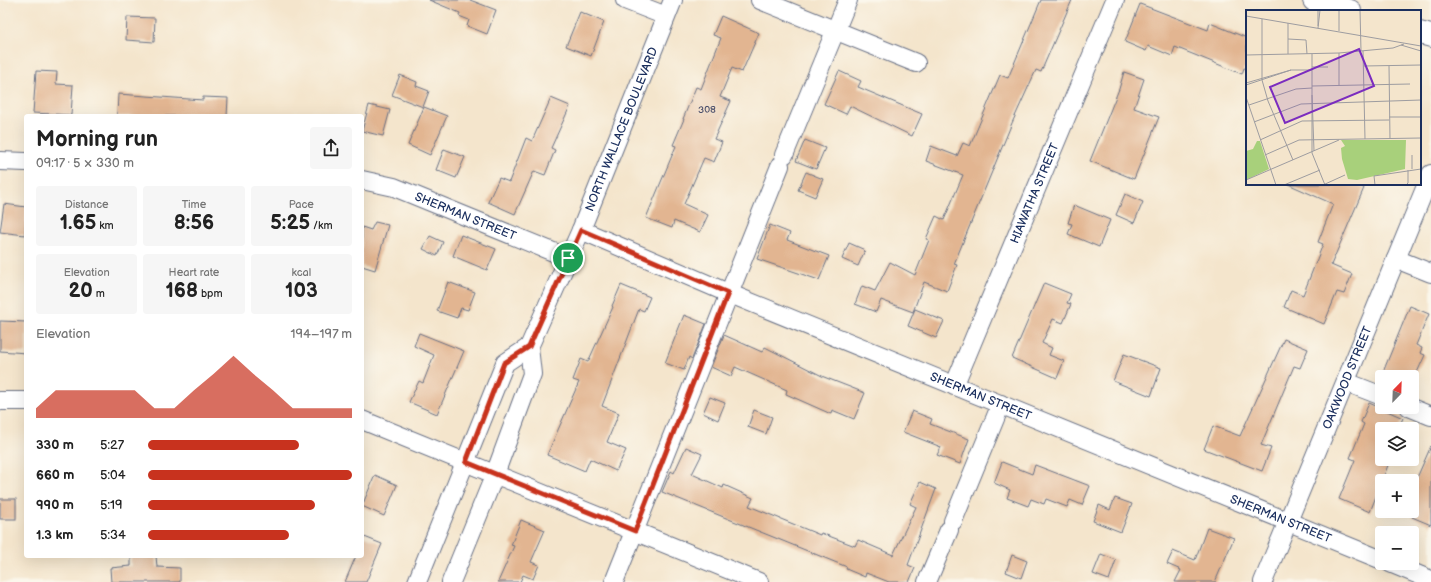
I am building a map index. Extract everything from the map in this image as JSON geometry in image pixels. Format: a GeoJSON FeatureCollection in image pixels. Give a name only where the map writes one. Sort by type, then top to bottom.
{"type":"FeatureCollection","features":[{"type":"Feature","properties":{"kind":"main road"},"geometry":{"type":"LineString","coordinates":[[1314,0],[1347,10]]}},
{"type":"Feature","properties":{"kind":"main road"},"geometry":{"type":"LineString","coordinates":[[1421,33],[1431,36]]}},
{"type":"Feature","properties":{"kind":"street"},"geometry":{"type":"LineString","coordinates":[[625,0],[670,8]]}},
{"type":"Feature","properties":{"kind":"street"},"geometry":{"type":"LineString","coordinates":[[760,0],[916,63]]}},
{"type":"Feature","properties":{"kind":"street"},"geometry":{"type":"LineString","coordinates":[[614,582],[728,293],[848,0]]}},
{"type":"Feature","properties":{"kind":"street","name":"HIAWATHA STREET"},"geometry":{"type":"LineString","coordinates":[[954,386],[1115,0]]}},
{"type":"Feature","properties":{"kind":"street","name":"NORTH WALLACE BOULEVARD"},"geometry":{"type":"LineString","coordinates":[[529,347],[581,230],[670,8]]}},
{"type":"Feature","properties":{"kind":"street"},"geometry":{"type":"LineString","coordinates":[[0,161],[24,162]]}},
{"type":"Feature","properties":{"kind":"street","name":"OAKWOOD STREET"},"geometry":{"type":"LineString","coordinates":[[1263,582],[1431,174]]}},
{"type":"Feature","properties":{"kind":"street","name":"SHERMAN STREET"},"geometry":{"type":"LineString","coordinates":[[364,180],[394,187],[568,258]]}},
{"type":"Feature","properties":{"kind":"street","name":"SHERMAN STREET"},"geometry":{"type":"LineString","coordinates":[[581,230],[728,293],[1375,557]]}},
{"type":"Feature","properties":{"kind":"street"},"geometry":{"type":"LineString","coordinates":[[1396,259],[1431,273]]}},
{"type":"Feature","properties":{"kind":"street"},"geometry":{"type":"LineString","coordinates":[[417,582],[466,462],[504,363],[529,347],[532,374],[495,474],[451,582]]}},
{"type":"Feature","properties":{"kind":"street"},"geometry":{"type":"LineString","coordinates":[[1346,382],[1375,393]]}},
{"type":"Feature","properties":{"kind":"street"},"geometry":{"type":"LineString","coordinates":[[0,401],[24,401]]}},
{"type":"Feature","properties":{"kind":"street"},"geometry":{"type":"LineString","coordinates":[[927,582],[1001,404]]}},
{"type":"Feature","properties":{"kind":"street"},"geometry":{"type":"LineString","coordinates":[[1419,411],[1431,416]]}},
{"type":"Feature","properties":{"kind":"street"},"geometry":{"type":"LineString","coordinates":[[364,421],[759,582]]}},
{"type":"Feature","properties":{"kind":"street"},"geometry":{"type":"LineString","coordinates":[[1407,570],[1431,580]]}},
{"type":"Feature","properties":{"kind":"building"},"geometry":{"type":"Polygon","coordinates":[[[429,0],[470,0],[496,10],[487,34],[467,26],[469,20],[459,16],[460,13],[429,0]]]}},
{"type":"Feature","properties":{"kind":"building"},"geometry":{"type":"Polygon","coordinates":[[[1041,0],[1072,0],[1041,72],[1036,70],[1012,123],[954,264],[957,265],[947,291],[924,282],[913,312],[881,300],[876,312],[855,304],[862,286],[875,291],[890,262],[915,275],[929,240],[926,239],[936,216],[944,220],[963,175],[926,161],[931,146],[957,156],[963,143],[970,146],[1000,75],[1008,78],[1041,0]]]}},
{"type":"Feature","properties":{"kind":"building"},"geometry":{"type":"Polygon","coordinates":[[[1140,4],[1208,30],[1210,23],[1246,38],[1246,69],[1244,68],[1242,74],[1175,47],[1172,56],[1148,46],[1146,51],[1125,42],[1140,4]]]}},
{"type":"Feature","properties":{"kind":"building"},"geometry":{"type":"Polygon","coordinates":[[[580,12],[604,22],[591,56],[566,46],[580,12]]]}},
{"type":"Feature","properties":{"kind":"building"},"geometry":{"type":"Polygon","coordinates":[[[721,16],[759,33],[742,72],[732,68],[720,97],[731,101],[714,139],[722,142],[714,162],[704,158],[684,204],[708,215],[700,232],[674,221],[672,228],[646,218],[676,146],[673,145],[696,87],[701,89],[721,38],[713,35],[721,16]]]}},
{"type":"Feature","properties":{"kind":"building"},"geometry":{"type":"Polygon","coordinates":[[[127,17],[155,18],[154,42],[126,40],[127,17]]]}},
{"type":"Feature","properties":{"kind":"building"},"geometry":{"type":"Polygon","coordinates":[[[36,71],[57,72],[56,84],[73,85],[71,114],[33,113],[36,71]]]}},
{"type":"Feature","properties":{"kind":"building"},"geometry":{"type":"Polygon","coordinates":[[[839,71],[861,81],[858,87],[922,114],[912,136],[850,106],[846,114],[824,104],[839,71]]]}},
{"type":"Feature","properties":{"kind":"building"},"geometry":{"type":"Polygon","coordinates":[[[1124,72],[1144,79],[1134,108],[1159,117],[1134,179],[1090,161],[1119,89],[1124,72]]]}},
{"type":"Feature","properties":{"kind":"building"},"geometry":{"type":"Polygon","coordinates":[[[400,75],[417,82],[416,86],[429,91],[423,107],[392,95],[400,75]]]}},
{"type":"Feature","properties":{"kind":"building"},"geometry":{"type":"Polygon","coordinates":[[[118,94],[203,100],[203,97],[228,98],[227,114],[117,114],[118,94]]]}},
{"type":"Feature","properties":{"kind":"building"},"geometry":{"type":"Polygon","coordinates":[[[551,98],[570,106],[551,148],[555,150],[545,175],[534,171],[515,214],[488,202],[499,178],[509,182],[526,138],[532,141],[551,98]]]}},
{"type":"Feature","properties":{"kind":"building"},"geometry":{"type":"Polygon","coordinates":[[[369,105],[390,110],[383,136],[364,131],[364,124],[369,105]]]}},
{"type":"Feature","properties":{"kind":"building"},"geometry":{"type":"Polygon","coordinates":[[[424,107],[447,116],[430,155],[408,145],[424,107]]]}},
{"type":"Feature","properties":{"kind":"building"},"geometry":{"type":"Polygon","coordinates":[[[805,140],[825,148],[816,169],[796,161],[805,140]]]}},
{"type":"Feature","properties":{"kind":"building"},"geometry":{"type":"Polygon","coordinates":[[[444,149],[465,157],[456,178],[436,170],[444,149]]]}},
{"type":"Feature","properties":{"kind":"building"},"geometry":{"type":"Polygon","coordinates":[[[806,172],[823,179],[815,197],[798,190],[806,172]]]}},
{"type":"Feature","properties":{"kind":"building"},"geometry":{"type":"Polygon","coordinates":[[[1290,185],[1358,185],[1364,188],[1331,265],[1352,274],[1344,294],[1337,292],[1324,324],[1284,307],[1291,290],[1303,295],[1323,244],[1318,242],[1333,204],[1290,185]]]}},
{"type":"Feature","properties":{"kind":"building"},"geometry":{"type":"Polygon","coordinates":[[[1125,194],[1143,202],[1134,223],[1116,215],[1125,194]]]}},
{"type":"Feature","properties":{"kind":"building"},"geometry":{"type":"Polygon","coordinates":[[[4,204],[24,207],[24,235],[0,232],[4,204]]]}},
{"type":"Feature","properties":{"kind":"building"},"geometry":{"type":"Polygon","coordinates":[[[1074,205],[1110,220],[1099,247],[1068,234],[1072,224],[1068,223],[1074,205]]]}},
{"type":"Feature","properties":{"kind":"building"},"geometry":{"type":"Polygon","coordinates":[[[375,222],[388,225],[375,270],[364,267],[364,228],[371,230],[375,222]]]}},
{"type":"Feature","properties":{"kind":"building"},"geometry":{"type":"Polygon","coordinates":[[[770,225],[790,233],[787,240],[829,256],[819,280],[757,259],[770,225]]]}},
{"type":"Feature","properties":{"kind":"building"},"geometry":{"type":"Polygon","coordinates":[[[461,235],[496,249],[487,270],[453,256],[461,235]]]}},
{"type":"Feature","properties":{"kind":"building"},"geometry":{"type":"Polygon","coordinates":[[[430,236],[443,242],[437,256],[423,249],[430,236]]]}},
{"type":"Feature","properties":{"kind":"building"},"geometry":{"type":"Polygon","coordinates":[[[849,243],[865,250],[858,266],[842,259],[849,243]]]}},
{"type":"Feature","properties":{"kind":"building"},"geometry":{"type":"Polygon","coordinates":[[[448,282],[475,292],[468,310],[461,308],[457,318],[437,311],[448,282]]]}},
{"type":"Feature","properties":{"kind":"building"},"geometry":{"type":"Polygon","coordinates":[[[1044,283],[1071,294],[1067,303],[1071,304],[1063,323],[1053,319],[1042,343],[1052,348],[1049,355],[1064,361],[1057,378],[1012,358],[1044,283]]]}},
{"type":"Feature","properties":{"kind":"building"},"geometry":{"type":"Polygon","coordinates":[[[621,285],[650,297],[644,311],[639,309],[602,406],[619,413],[607,442],[626,450],[616,471],[590,459],[585,471],[547,455],[579,382],[573,380],[581,359],[588,362],[613,307],[612,306],[621,285]]]}},
{"type":"Feature","properties":{"kind":"building"},"geometry":{"type":"Polygon","coordinates":[[[1410,306],[1429,314],[1416,345],[1422,348],[1420,353],[1425,355],[1418,370],[1384,370],[1410,306]]]}},
{"type":"Feature","properties":{"kind":"building"},"geometry":{"type":"Polygon","coordinates":[[[915,309],[944,321],[936,338],[908,326],[915,309]]]}},
{"type":"Feature","properties":{"kind":"building"},"geometry":{"type":"Polygon","coordinates":[[[684,315],[706,324],[692,359],[689,357],[684,370],[665,363],[684,315]]]}},
{"type":"Feature","properties":{"kind":"building"},"geometry":{"type":"Polygon","coordinates":[[[0,321],[24,322],[24,353],[0,351],[0,321]]]}},
{"type":"Feature","properties":{"kind":"building"},"geometry":{"type":"Polygon","coordinates":[[[419,333],[464,351],[437,414],[409,402],[419,381],[423,383],[434,355],[414,346],[419,333]]]}},
{"type":"Feature","properties":{"kind":"building"},"geometry":{"type":"Polygon","coordinates":[[[724,335],[762,352],[765,347],[824,377],[865,393],[854,419],[832,410],[831,414],[786,394],[787,390],[735,367],[731,376],[711,367],[724,335]]]}},
{"type":"Feature","properties":{"kind":"building"},"geometry":{"type":"Polygon","coordinates":[[[1284,339],[1308,349],[1300,368],[1294,366],[1261,445],[1271,448],[1262,471],[1204,449],[1213,426],[1240,436],[1284,339]]]}},
{"type":"Feature","properties":{"kind":"building"},"geometry":{"type":"Polygon","coordinates":[[[1124,354],[1161,368],[1151,396],[1113,381],[1124,354]]]}},
{"type":"Feature","properties":{"kind":"building"},"geometry":{"type":"Polygon","coordinates":[[[710,397],[725,403],[718,420],[703,413],[710,397]]]}},
{"type":"Feature","properties":{"kind":"building"},"geometry":{"type":"Polygon","coordinates":[[[1369,403],[1375,406],[1375,414],[1394,414],[1403,418],[1401,422],[1375,422],[1375,466],[1388,466],[1385,474],[1375,474],[1375,499],[1370,512],[1339,499],[1355,460],[1350,458],[1364,424],[1361,422],[1369,403]]]}},
{"type":"Feature","properties":{"kind":"building"},"geometry":{"type":"Polygon","coordinates":[[[754,410],[772,417],[766,434],[748,427],[754,410]]]}},
{"type":"Feature","properties":{"kind":"building"},"geometry":{"type":"Polygon","coordinates":[[[912,411],[932,419],[930,424],[969,439],[960,464],[937,455],[941,447],[903,432],[912,411]]]}},
{"type":"Feature","properties":{"kind":"building"},"geometry":{"type":"Polygon","coordinates":[[[1431,446],[1431,525],[1414,518],[1419,518],[1419,474],[1431,446]]]}},
{"type":"Feature","properties":{"kind":"building"},"geometry":{"type":"Polygon","coordinates":[[[686,447],[702,454],[692,474],[723,488],[724,485],[753,498],[749,506],[820,535],[821,533],[855,546],[858,540],[893,555],[916,507],[910,504],[920,482],[936,489],[908,565],[915,568],[909,582],[889,582],[866,573],[865,577],[846,569],[847,567],[662,492],[671,471],[674,473],[686,447]]]}},
{"type":"Feature","properties":{"kind":"building"},"geometry":{"type":"Polygon","coordinates":[[[1002,462],[1032,474],[1035,465],[1090,486],[1082,505],[1070,500],[1067,507],[1046,499],[1044,504],[1031,499],[1028,506],[1007,498],[1010,490],[994,483],[1002,462]]]}},
{"type":"Feature","properties":{"kind":"building"},"geometry":{"type":"Polygon","coordinates":[[[375,475],[397,485],[384,516],[364,507],[364,501],[375,475]]]}},
{"type":"Feature","properties":{"kind":"building"},"geometry":{"type":"Polygon","coordinates":[[[1115,498],[1132,504],[1121,532],[1093,521],[1099,505],[1110,510],[1115,498]]]}},
{"type":"Feature","properties":{"kind":"building"},"geometry":{"type":"Polygon","coordinates":[[[0,499],[16,499],[16,519],[0,519],[0,499]]]}},
{"type":"Feature","properties":{"kind":"building"},"geometry":{"type":"Polygon","coordinates":[[[521,520],[545,530],[531,562],[539,565],[533,579],[523,575],[520,582],[498,582],[514,546],[511,545],[521,520]]]}},
{"type":"Feature","properties":{"kind":"building"},"geometry":{"type":"Polygon","coordinates":[[[1207,528],[1234,538],[1215,582],[1175,582],[1181,570],[1167,564],[1173,551],[1195,560],[1207,528]]]}},
{"type":"Feature","properties":{"kind":"building"},"geometry":{"type":"Polygon","coordinates":[[[364,537],[382,544],[366,582],[345,582],[355,558],[364,558],[364,537]]]}},
{"type":"Feature","properties":{"kind":"building"},"geometry":{"type":"Polygon","coordinates":[[[1101,554],[1116,560],[1109,580],[1093,574],[1101,554]]]}},
{"type":"Feature","properties":{"kind":"building"},"geometry":{"type":"Polygon","coordinates":[[[1012,555],[1027,561],[1021,578],[1006,572],[1012,555]]]}},
{"type":"Feature","properties":{"kind":"building"},"geometry":{"type":"Polygon","coordinates":[[[131,558],[156,558],[157,567],[180,568],[180,582],[111,582],[110,568],[131,566],[131,558]]]}},
{"type":"Feature","properties":{"kind":"route"},"geometry":{"type":"LineString","coordinates":[[581,230],[728,293],[635,531],[466,462],[504,363],[529,347],[568,258],[581,230]]}}]}
